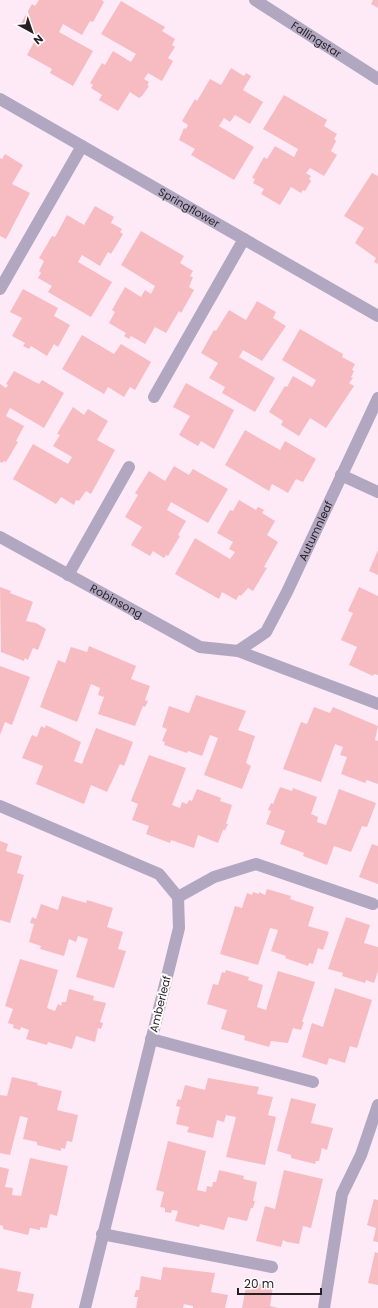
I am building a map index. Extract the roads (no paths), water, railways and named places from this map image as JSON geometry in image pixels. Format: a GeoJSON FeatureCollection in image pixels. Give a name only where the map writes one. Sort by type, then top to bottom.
{"type":"FeatureCollection","features":[{"type":"Feature","properties":{"kind":"street","name":"Fallingstar"},"geometry":{"type":"LineString","coordinates":[[255,0],[378,79]]}},
{"type":"Feature","properties":{"kind":"street","name":"Springflower"},"geometry":{"type":"LineString","coordinates":[[0,99],[378,316]]}},
{"type":"Feature","properties":{"kind":"street"},"geometry":{"type":"LineString","coordinates":[[0,289],[82,146]]}},
{"type":"Feature","properties":{"kind":"street"},"geometry":{"type":"LineString","coordinates":[[154,397],[244,239]]}},
{"type":"Feature","properties":{"kind":"street","name":"Autumnleaf"},"geometry":{"type":"LineString","coordinates":[[238,650],[266,632],[287,592],[378,398]]}},
{"type":"Feature","properties":{"kind":"street"},"geometry":{"type":"LineString","coordinates":[[68,574],[129,467]]}},
{"type":"Feature","properties":{"kind":"street"},"geometry":{"type":"LineString","coordinates":[[341,475],[378,492]]}},
{"type":"Feature","properties":{"kind":"street","name":"Robinsong"},"geometry":{"type":"LineString","coordinates":[[0,537],[200,647],[238,650],[378,704]]}},
{"type":"Feature","properties":{"kind":"street"},"geometry":{"type":"LineString","coordinates":[[0,806],[159,874],[178,897],[214,877],[256,864],[373,904]]}},
{"type":"Feature","properties":{"kind":"street","name":"Amberleaf"},"geometry":{"type":"LineString","coordinates":[[85,1308],[102,1234],[179,928],[178,897]]}},
{"type":"Feature","properties":{"kind":"street"},"geometry":{"type":"LineString","coordinates":[[151,1039],[313,1082]]}},
{"type":"Feature","properties":{"kind":"street"},"geometry":{"type":"LineString","coordinates":[[324,1308],[342,1194],[361,1155],[378,1105]]}},
{"type":"Feature","properties":{"kind":"street"},"geometry":{"type":"LineString","coordinates":[[102,1234],[272,1267]]}}]}
